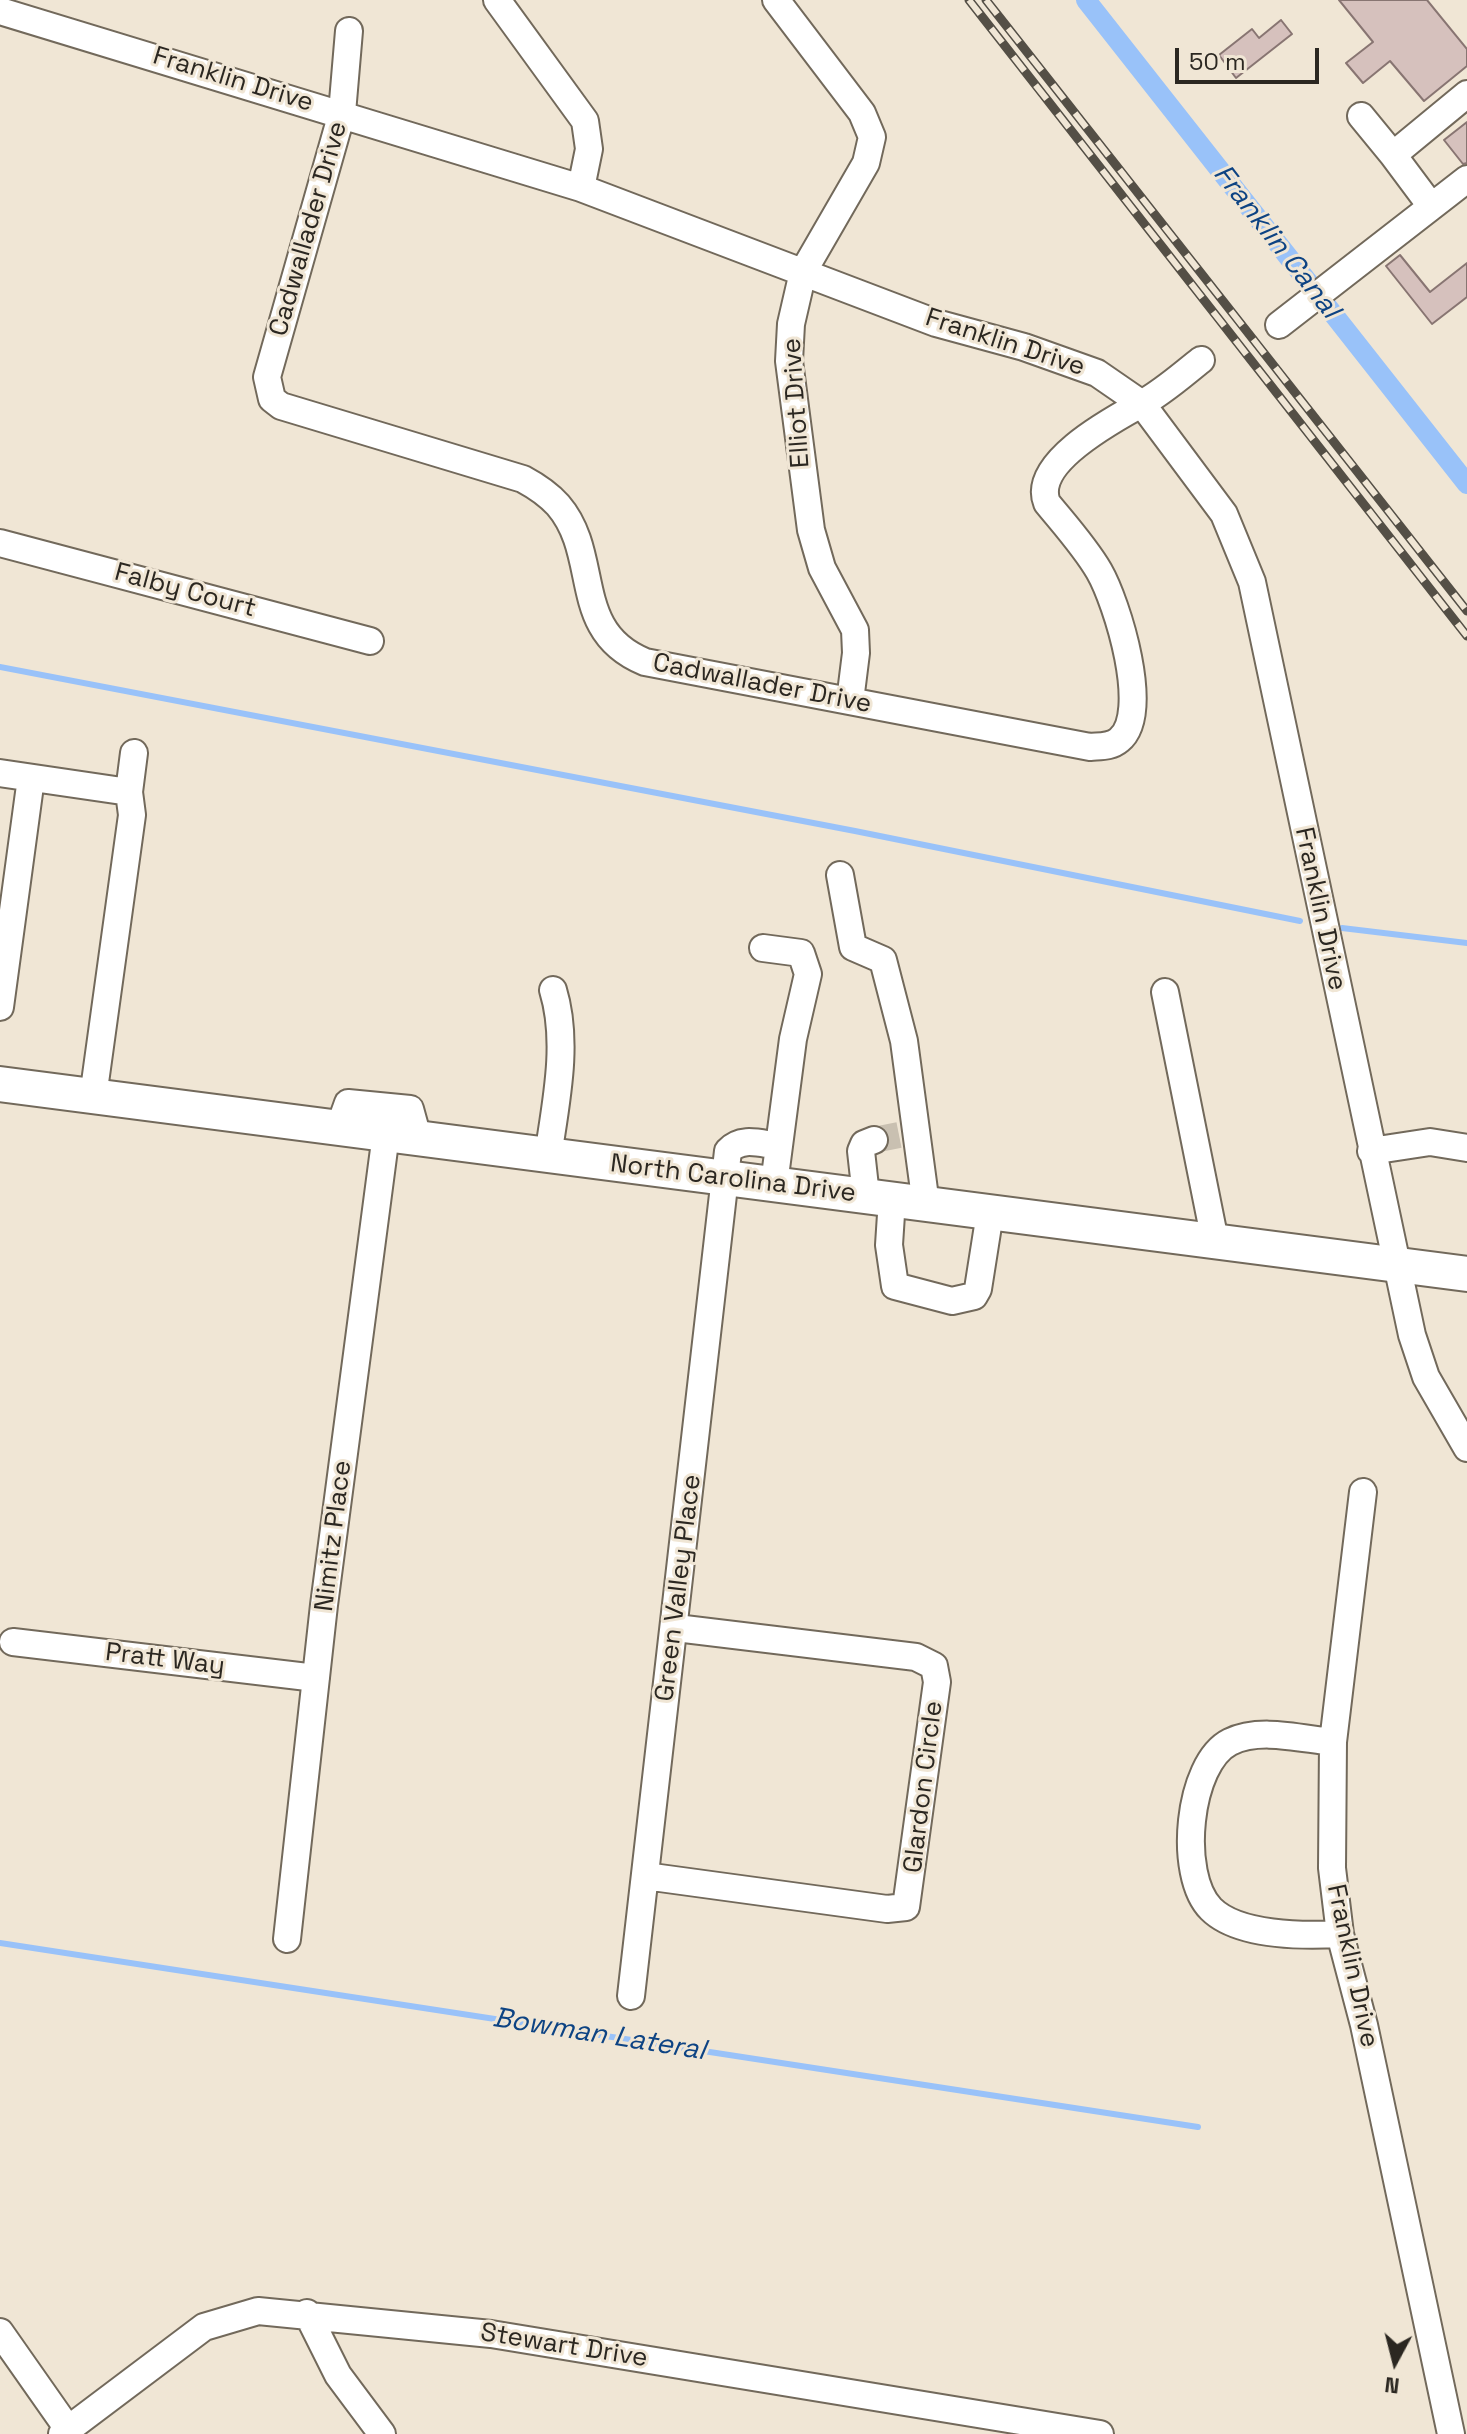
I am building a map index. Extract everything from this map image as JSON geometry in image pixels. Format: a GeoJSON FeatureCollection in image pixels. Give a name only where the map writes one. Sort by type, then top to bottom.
{"type":"FeatureCollection","features":[{"type":"Feature","properties":{"kind":"main road","name":"North Carolina Drive"},"geometry":{"type":"LineString","coordinates":[[0,1084],[1467,1274]]}},
{"type":"Feature","properties":{"kind":"street"},"geometry":{"type":"LineString","coordinates":[[497,0],[585,121],[589,149],[581,188]]}},
{"type":"Feature","properties":{"kind":"street","name":"Elliot Drive"},"geometry":{"type":"LineString","coordinates":[[776,0],[862,113],[872,137],[866,163],[803,272],[791,324],[789,361],[811,530],[822,568],[855,630],[856,653],[850,701]]}},
{"type":"Feature","properties":{"kind":"street","name":"Franklin Drive"},"geometry":{"type":"LineString","coordinates":[[0,11],[581,188],[936,323],[1024,347],[1097,373],[1142,404],[1224,514],[1252,582],[1394,1264],[1426,1377],[1467,1448]]}},
{"type":"Feature","properties":{"kind":"street","name":"Cadwallader Drive"},"geometry":{"type":"LineString","coordinates":[[349,31],[342,113],[267,377],[272,399],[281,406],[523,479],[542,490],[558,504],[575,536],[601,626],[612,642],[633,657],[1090,747],[1119,741],[1132,719],[1133,684],[1112,598],[1098,570],[1043,493],[1051,470],[1066,455],[1119,413],[1142,404],[1201,360]]}},
{"type":"Feature","properties":{"kind":"street"},"geometry":{"type":"LineString","coordinates":[[1393,155],[1467,94]]}},
{"type":"Feature","properties":{"kind":"street"},"geometry":{"type":"LineString","coordinates":[[1361,116],[1431,206]]}},
{"type":"Feature","properties":{"kind":"street"},"geometry":{"type":"LineString","coordinates":[[1290,318],[1467,179]]}},
{"type":"Feature","properties":{"kind":"street","name":"Falby Court"},"geometry":{"type":"LineString","coordinates":[[0,543],[370,641]]}},
{"type":"Feature","properties":{"kind":"street"},"geometry":{"type":"LineString","coordinates":[[93,1097],[132,815],[129,792],[134,753]]}},
{"type":"Feature","properties":{"kind":"street"},"geometry":{"type":"LineString","coordinates":[[0,773],[129,792]]}},
{"type":"Feature","properties":{"kind":"street"},"geometry":{"type":"LineString","coordinates":[[0,1007],[31,778]]}},
{"type":"Feature","properties":{"kind":"street"},"geometry":{"type":"LineString","coordinates":[[840,875],[853,947],[883,960],[904,1041],[897,1136],[926,1205]]}},
{"type":"Feature","properties":{"kind":"street"},"geometry":{"type":"LineString","coordinates":[[763,948],[801,953],[808,974],[793,1039],[774,1184]]}},
{"type":"Feature","properties":{"kind":"street"},"geometry":{"type":"LineString","coordinates":[[548,1156],[560,1042],[560,1012],[553,990]]}},
{"type":"Feature","properties":{"kind":"street"},"geometry":{"type":"LineString","coordinates":[[1165,992],[1215,1241]]}},
{"type":"Feature","properties":{"kind":"street","name":"Nimitz Place"},"geometry":{"type":"LineString","coordinates":[[287,1939],[316,1678],[402,1136]]}},
{"type":"Feature","properties":{"kind":"street"},"geometry":{"type":"LineString","coordinates":[[897,1136],[864,1144],[861,1151],[879,1198],[895,1286],[952,1301],[974,1296],[978,1289],[990,1213]]}},
{"type":"Feature","properties":{"kind":"street"},"geometry":{"type":"LineString","coordinates":[[1371,1151],[1430,1142],[1467,1148]]}},
{"type":"Feature","properties":{"kind":"street","name":"Green Valley Place"},"geometry":{"type":"LineString","coordinates":[[631,1996],[676,1628],[728,1151],[735,1144],[779,1146]]}},
{"type":"Feature","properties":{"kind":"street","name":"Franklin Drive"},"geometry":{"type":"LineString","coordinates":[[1363,1492],[1333,1742],[1330,1837],[1340,1934],[1364,2025],[1451,2434]]}},
{"type":"Feature","properties":{"kind":"street","name":"Glardon Circle"},"geometry":{"type":"LineString","coordinates":[[645,1876],[887,1909],[906,1907],[937,1682],[934,1666],[916,1657],[676,1628]]}},
{"type":"Feature","properties":{"kind":"street","name":"Pratt Way"},"geometry":{"type":"LineString","coordinates":[[13,1642],[316,1678]]}},
{"type":"Feature","properties":{"kind":"street"},"geometry":{"type":"LineString","coordinates":[[1333,1742],[1252,1735],[1230,1741],[1214,1756],[1205,1776],[1191,1821],[1189,1847],[1191,1870],[1200,1893],[1209,1908],[1220,1916],[1275,1933],[1340,1934]]}},
{"type":"Feature","properties":{"kind":"street","name":"Stewart Drive"},"geometry":{"type":"LineString","coordinates":[[65,2432],[204,2327],[233,2315],[258,2311],[307,2313],[491,2334],[1100,2434]]}},
{"type":"Feature","properties":{"kind":"street"},"geometry":{"type":"LineString","coordinates":[[307,2313],[338,2375],[382,2434]]}},
{"type":"Feature","properties":{"kind":"street"},"geometry":{"type":"LineString","coordinates":[[0,2332],[65,2432]]}},
{"type":"Feature","properties":{"kind":"building"},"geometry":{"type":"Polygon","coordinates":[[[1339,0],[1427,0],[1467,49],[1467,66],[1424,101],[1390,61],[1363,83],[1346,63],[1373,42],[1339,0]]]}},
{"type":"Feature","properties":{"kind":"building"},"geometry":{"type":"Polygon","coordinates":[[[1281,20],[1292,34],[1236,78],[1219,55],[1252,29],[1259,38],[1281,20]]]}},
{"type":"Feature","properties":{"kind":"building"},"geometry":{"type":"Polygon","coordinates":[[[1467,122],[1467,163],[1463,164],[1444,140],[1467,122]]]}},
{"type":"Feature","properties":{"kind":"building"},"geometry":{"type":"Polygon","coordinates":[[[1400,255],[1430,292],[1467,263],[1467,297],[1432,324],[1386,266],[1400,255]]]}},
{"type":"Feature","properties":{"kind":"waterway","name":"Franklin Canal"},"geometry":{"type":"LineString","coordinates":[[1086,0],[1467,484]]}},
{"type":"Feature","properties":{"kind":"waterway"},"geometry":{"type":"LineString","coordinates":[[0,667],[855,831],[1300,921]]}},
{"type":"Feature","properties":{"kind":"waterway"},"geometry":{"type":"LineString","coordinates":[[1342,928],[1467,943]]}},
{"type":"Feature","properties":{"kind":"waterway","name":"Bowman Lateral"},"geometry":{"type":"LineString","coordinates":[[0,1943],[1198,2127]]}},
{"type":"Feature","properties":{"kind":"tunnel"},"geometry":{"type":"LineString","coordinates":[[874,1140],[899,1135]]}},
{"type":"Feature","properties":{"kind":"railway"},"geometry":{"type":"LineString","coordinates":[[969,0],[1467,636]]}},
{"type":"Feature","properties":{"kind":"railway"},"geometry":{"type":"LineString","coordinates":[[986,0],[1467,611]]}}]}
